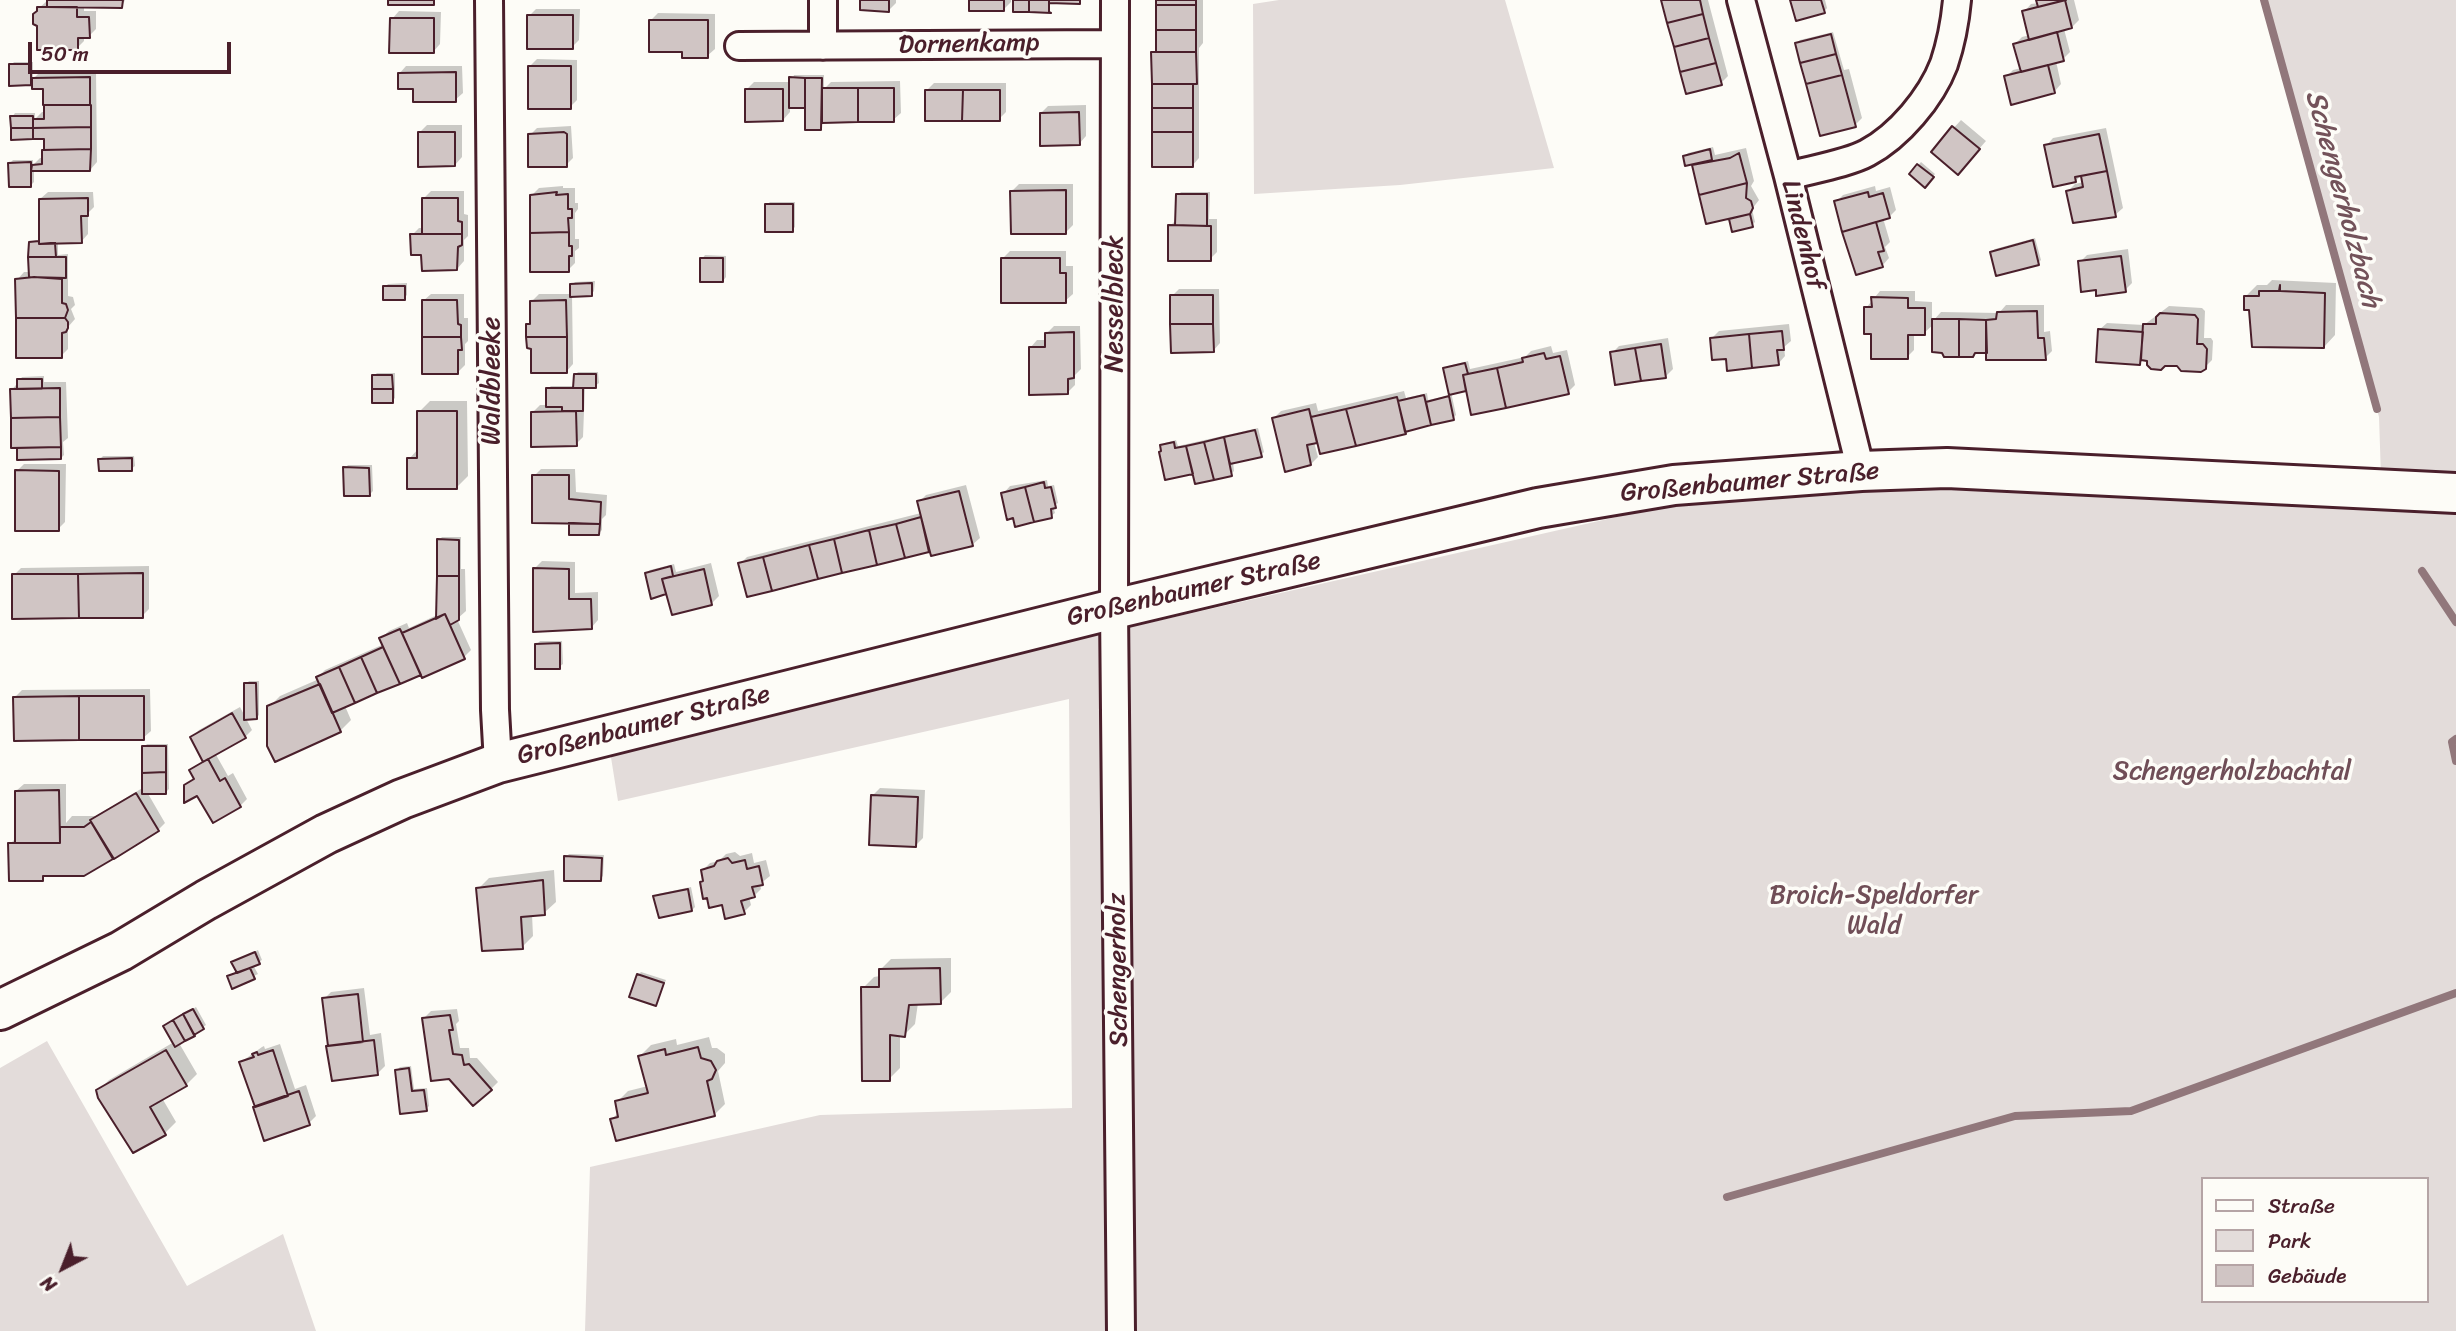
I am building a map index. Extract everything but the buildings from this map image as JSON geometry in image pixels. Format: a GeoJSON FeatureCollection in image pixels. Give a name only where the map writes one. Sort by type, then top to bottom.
{"type":"FeatureCollection","features":[{"type":"Feature","properties":{"kind":"street","name":"Waldbleeke"},"geometry":{"type":"LineString","coordinates":[[489,0],[495,697],[498,763]]}},
{"type":"Feature","properties":{"kind":"street"},"geometry":{"type":"LineString","coordinates":[[822,0],[823,46]]}},
{"type":"Feature","properties":{"kind":"street","name":"Nesselbleck"},"geometry":{"type":"LineString","coordinates":[[1114,609],[1115,0]]}},
{"type":"Feature","properties":{"kind":"street","name":"Lindenhof"},"geometry":{"type":"LineString","coordinates":[[1741,0],[1861,471]]}},
{"type":"Feature","properties":{"kind":"street"},"geometry":{"type":"LineString","coordinates":[[1788,176],[1866,154],[1891,136],[1929,91],[1943,65],[1953,34],[1957,0]]}},
{"type":"Feature","properties":{"kind":"street","name":"Dornenkamp"},"geometry":{"type":"LineString","coordinates":[[739,46],[1114,44]]}},
{"type":"Feature","properties":{"kind":"street","name":"Großenbaumer Straße"},"geometry":{"type":"LineString","coordinates":[[0,1010],[121,951],[206,900],[326,834],[402,799],[498,763],[1114,609],[1538,508],[1674,485],[1861,471],[1947,468],[2456,493]]}},
{"type":"Feature","properties":{"kind":"street","name":"Schengerholz"},"geometry":{"type":"LineString","coordinates":[[1114,609],[1121,1331]]}},
{"type":"Feature","properties":{"kind":"green space"},"geometry":{"type":"Polygon","coordinates":[[[1279,0],[1505,0],[1554,168],[1400,185],[1254,194],[1253,4],[1279,0]]]}},
{"type":"Feature","properties":{"kind":"green space","name":"Broich-Speldorfer Wald"},"geometry":{"type":"Polygon","coordinates":[[[2266,0],[2456,0],[2456,1331],[585,1331],[590,1167],[820,1115],[1072,1108],[1069,699],[618,801],[609,745],[1665,506],[1952,484],[2382,506],[2379,417],[2266,0]]]}},
{"type":"Feature","properties":{"kind":"green space"},"geometry":{"type":"Polygon","coordinates":[[[47,1041],[187,1286],[283,1234],[316,1331],[0,1331],[0,1068],[47,1041]]]}},
{"type":"Feature","properties":{"kind":"waterway","name":"Schengerholzbach"},"geometry":{"type":"LineString","coordinates":[[2264,0],[2377,409]]}},
{"type":"Feature","properties":{"kind":"waterway","name":"Schengerholzbach"},"geometry":{"type":"LineString","coordinates":[[2422,571],[2456,622]]}},
{"type":"Feature","properties":{"kind":"waterway"},"geometry":{"type":"LineString","coordinates":[[2456,739],[2452,742],[2456,761]]}},
{"type":"Feature","properties":{"kind":"waterway"},"geometry":{"type":"LineString","coordinates":[[1727,1197],[2015,1116],[2131,1111],[2456,993]]}},
{"type":"Feature","properties":{"kind":"park label","name":"Schengerholzbachtal"},"geometry":{"type":"Point","coordinates":[2232,772]}}]}
